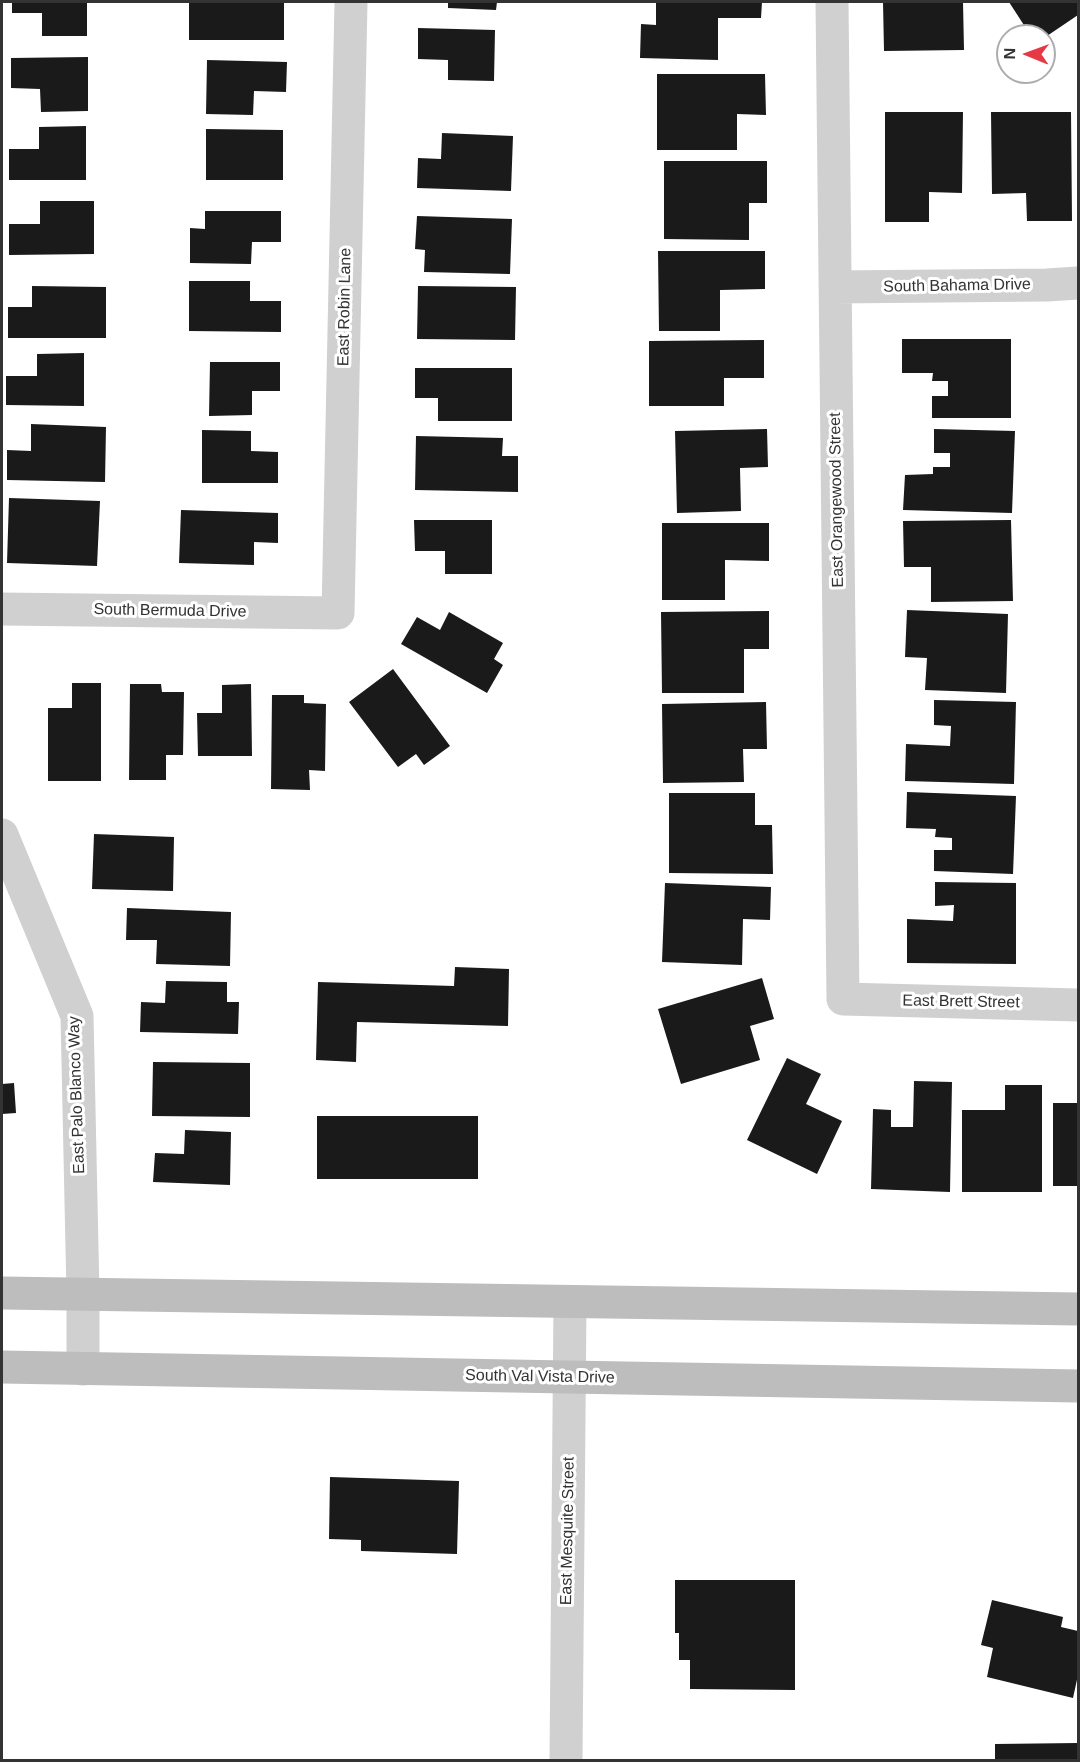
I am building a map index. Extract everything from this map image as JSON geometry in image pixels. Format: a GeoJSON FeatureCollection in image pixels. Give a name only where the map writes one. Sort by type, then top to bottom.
{"type":"FeatureCollection","features":[{"type":"Feature","properties":{"kind":"main road"},"geometry":{"type":"LineString","coordinates":[[2,1293],[1078,1309]]}},
{"type":"Feature","properties":{"kind":"main road","name":"South Val Vista Drive"},"geometry":{"type":"LineString","coordinates":[[2,1368],[1078,1386]]}},
{"type":"Feature","properties":{"kind":"street","name":"East Robin Lane"},"geometry":{"type":"LineString","coordinates":[[338,613],[351,2]]}},
{"type":"Feature","properties":{"kind":"street","name":"East Orangewood Street"},"geometry":{"type":"LineString","coordinates":[[832,2],[843,999]]}},
{"type":"Feature","properties":{"kind":"street","name":"South Bahama Drive"},"geometry":{"type":"LineString","coordinates":[[835,287],[1078,283]]}},
{"type":"Feature","properties":{"kind":"street","name":"South Bermuda Drive"},"geometry":{"type":"LineString","coordinates":[[2,609],[338,613]]}},
{"type":"Feature","properties":{"kind":"street","name":"East Palo Blanco Way"},"geometry":{"type":"LineString","coordinates":[[2,835],[77,1016],[83,1369]]}},
{"type":"Feature","properties":{"kind":"street","name":"East Brett Street"},"geometry":{"type":"LineString","coordinates":[[843,999],[1078,1005]]}},
{"type":"Feature","properties":{"kind":"street","name":"East Mesquite Street"},"geometry":{"type":"LineString","coordinates":[[566,1761],[570,1302]]}},
{"type":"Feature","properties":{"kind":"building"},"geometry":{"type":"Polygon","coordinates":[[[12,2],[87,2],[87,36],[42,36],[42,13],[12,13],[12,2]]]}},
{"type":"Feature","properties":{"kind":"building"},"geometry":{"type":"Polygon","coordinates":[[[189,2],[284,2],[284,40],[189,40],[189,2]]]}},
{"type":"Feature","properties":{"kind":"building"},"geometry":{"type":"Polygon","coordinates":[[[448,2],[497,2],[496,10],[448,8],[448,2]]]}},
{"type":"Feature","properties":{"kind":"building"},"geometry":{"type":"Polygon","coordinates":[[[656,2],[762,2],[761,18],[718,18],[718,60],[640,58],[641,24],[656,25],[656,2]]]}},
{"type":"Feature","properties":{"kind":"building"},"geometry":{"type":"Polygon","coordinates":[[[883,2],[963,2],[964,50],[884,51],[883,2]]]}},
{"type":"Feature","properties":{"kind":"building"},"geometry":{"type":"Polygon","coordinates":[[[1009,2],[1078,2],[1078,15],[1056,30],[1056,24],[1023,24],[1009,2]]]}},
{"type":"Feature","properties":{"kind":"building"},"geometry":{"type":"Polygon","coordinates":[[[418,28],[495,30],[494,81],[448,80],[448,60],[418,59],[418,28]]]}},
{"type":"Feature","properties":{"kind":"building"},"geometry":{"type":"Polygon","coordinates":[[[88,57],[88,111],[41,112],[40,89],[11,88],[11,58],[88,57]]]}},
{"type":"Feature","properties":{"kind":"building"},"geometry":{"type":"Polygon","coordinates":[[[207,60],[287,62],[286,92],[254,91],[253,115],[206,114],[207,60]]]}},
{"type":"Feature","properties":{"kind":"building"},"geometry":{"type":"Polygon","coordinates":[[[657,74],[765,74],[766,115],[737,114],[737,150],[657,150],[657,74]]]}},
{"type":"Feature","properties":{"kind":"building"},"geometry":{"type":"Polygon","coordinates":[[[885,112],[963,112],[962,193],[929,192],[929,222],[885,222],[885,112]]]}},
{"type":"Feature","properties":{"kind":"building"},"geometry":{"type":"Polygon","coordinates":[[[991,112],[1071,112],[1072,221],[1027,221],[1026,193],[992,194],[991,112]]]}},
{"type":"Feature","properties":{"kind":"building"},"geometry":{"type":"Polygon","coordinates":[[[86,126],[86,180],[9,180],[9,149],[39,149],[39,127],[86,126]]]}},
{"type":"Feature","properties":{"kind":"building"},"geometry":{"type":"Polygon","coordinates":[[[206,129],[283,130],[283,180],[206,180],[206,129]]]}},
{"type":"Feature","properties":{"kind":"building"},"geometry":{"type":"Polygon","coordinates":[[[442,133],[513,136],[511,191],[417,188],[418,158],[441,159],[442,133]]]}},
{"type":"Feature","properties":{"kind":"building"},"geometry":{"type":"Polygon","coordinates":[[[664,161],[767,161],[767,203],[749,203],[749,240],[664,239],[664,161]]]}},
{"type":"Feature","properties":{"kind":"building"},"geometry":{"type":"Polygon","coordinates":[[[40,201],[94,201],[94,254],[9,255],[9,224],[40,224],[40,201]]]}},
{"type":"Feature","properties":{"kind":"building"},"geometry":{"type":"Polygon","coordinates":[[[205,211],[281,211],[281,242],[252,242],[251,264],[190,263],[190,228],[205,229],[205,211]]]}},
{"type":"Feature","properties":{"kind":"building"},"geometry":{"type":"Polygon","coordinates":[[[417,216],[512,219],[510,274],[424,272],[425,250],[415,249],[417,216]]]}},
{"type":"Feature","properties":{"kind":"building"},"geometry":{"type":"Polygon","coordinates":[[[658,251],[765,251],[765,289],[720,290],[720,331],[659,331],[658,251]]]}},
{"type":"Feature","properties":{"kind":"building"},"geometry":{"type":"Polygon","coordinates":[[[189,281],[250,281],[250,301],[281,301],[281,332],[189,331],[189,281]]]}},
{"type":"Feature","properties":{"kind":"building"},"geometry":{"type":"Polygon","coordinates":[[[32,286],[106,287],[106,338],[8,338],[8,307],[32,307],[32,286]]]}},
{"type":"Feature","properties":{"kind":"building"},"geometry":{"type":"Polygon","coordinates":[[[418,286],[516,287],[515,340],[417,339],[418,286]]]}},
{"type":"Feature","properties":{"kind":"building"},"geometry":{"type":"Polygon","coordinates":[[[902,339],[1011,339],[1011,418],[932,418],[932,396],[948,396],[948,381],[932,381],[933,373],[902,373],[902,339]]]}},
{"type":"Feature","properties":{"kind":"building"},"geometry":{"type":"Polygon","coordinates":[[[764,340],[764,378],[724,378],[724,406],[649,406],[649,341],[764,340]]]}},
{"type":"Feature","properties":{"kind":"building"},"geometry":{"type":"Polygon","coordinates":[[[84,353],[84,406],[6,405],[6,376],[37,376],[37,354],[84,353]]]}},
{"type":"Feature","properties":{"kind":"building"},"geometry":{"type":"Polygon","coordinates":[[[210,362],[280,362],[280,391],[252,391],[252,415],[209,416],[210,362]]]}},
{"type":"Feature","properties":{"kind":"building"},"geometry":{"type":"Polygon","coordinates":[[[415,368],[512,368],[512,421],[438,421],[438,398],[415,398],[415,368]]]}},
{"type":"Feature","properties":{"kind":"building"},"geometry":{"type":"Polygon","coordinates":[[[31,424],[106,427],[105,482],[7,480],[7,450],[31,451],[31,424]]]}},
{"type":"Feature","properties":{"kind":"building"},"geometry":{"type":"Polygon","coordinates":[[[767,429],[768,467],[740,468],[741,511],[677,513],[675,431],[767,429]]]}},
{"type":"Feature","properties":{"kind":"building"},"geometry":{"type":"Polygon","coordinates":[[[934,429],[1015,431],[1012,513],[903,510],[905,475],[933,474],[933,467],[950,467],[950,453],[934,453],[934,429]]]}},
{"type":"Feature","properties":{"kind":"building"},"geometry":{"type":"Polygon","coordinates":[[[202,430],[251,431],[251,451],[278,452],[278,483],[202,483],[202,430]]]}},
{"type":"Feature","properties":{"kind":"building"},"geometry":{"type":"Polygon","coordinates":[[[416,436],[503,438],[502,456],[518,456],[518,492],[415,490],[416,436]]]}},
{"type":"Feature","properties":{"kind":"building"},"geometry":{"type":"Polygon","coordinates":[[[9,498],[100,501],[97,566],[7,563],[9,498]]]}},
{"type":"Feature","properties":{"kind":"building"},"geometry":{"type":"Polygon","coordinates":[[[181,510],[278,513],[278,543],[254,542],[254,565],[179,563],[181,510]]]}},
{"type":"Feature","properties":{"kind":"building"},"geometry":{"type":"Polygon","coordinates":[[[414,520],[492,520],[492,574],[445,574],[445,551],[415,551],[414,520]]]}},
{"type":"Feature","properties":{"kind":"building"},"geometry":{"type":"Polygon","coordinates":[[[1011,520],[1013,601],[931,602],[931,567],[904,567],[903,521],[1011,520]]]}},
{"type":"Feature","properties":{"kind":"building"},"geometry":{"type":"Polygon","coordinates":[[[662,523],[769,523],[769,561],[725,560],[725,600],[662,600],[662,523]]]}},
{"type":"Feature","properties":{"kind":"building"},"geometry":{"type":"Polygon","coordinates":[[[907,610],[1008,614],[1006,693],[925,690],[927,658],[905,657],[907,610]]]}},
{"type":"Feature","properties":{"kind":"building"},"geometry":{"type":"Polygon","coordinates":[[[769,611],[769,649],[744,649],[744,693],[662,693],[661,612],[769,611]]]}},
{"type":"Feature","properties":{"kind":"building"},"geometry":{"type":"Polygon","coordinates":[[[449,612],[503,643],[494,659],[503,665],[487,693],[401,644],[417,617],[440,630],[449,612]]]}},
{"type":"Feature","properties":{"kind":"building"},"geometry":{"type":"Polygon","coordinates":[[[393,669],[450,746],[424,765],[416,754],[398,767],[349,702],[393,669]]]}},
{"type":"Feature","properties":{"kind":"building"},"geometry":{"type":"Polygon","coordinates":[[[72,683],[101,683],[101,781],[48,781],[48,708],[72,708],[72,683]]]}},
{"type":"Feature","properties":{"kind":"building"},"geometry":{"type":"Polygon","coordinates":[[[130,684],[161,684],[162,692],[184,692],[183,755],[166,755],[166,780],[129,780],[130,684]]]}},
{"type":"Feature","properties":{"kind":"building"},"geometry":{"type":"Polygon","coordinates":[[[251,684],[252,756],[198,756],[197,713],[222,713],[222,685],[251,684]]]}},
{"type":"Feature","properties":{"kind":"building"},"geometry":{"type":"Polygon","coordinates":[[[272,695],[304,695],[304,703],[326,704],[325,771],[309,770],[310,790],[271,789],[272,695]]]}},
{"type":"Feature","properties":{"kind":"building"},"geometry":{"type":"Polygon","coordinates":[[[934,700],[1016,702],[1014,784],[905,781],[906,744],[950,746],[951,726],[934,725],[934,700]]]}},
{"type":"Feature","properties":{"kind":"building"},"geometry":{"type":"Polygon","coordinates":[[[766,702],[767,749],[743,749],[744,782],[663,783],[662,704],[766,702]]]}},
{"type":"Feature","properties":{"kind":"building"},"geometry":{"type":"Polygon","coordinates":[[[907,792],[1016,796],[1013,874],[934,871],[934,850],[952,850],[952,838],[935,837],[936,829],[906,828],[907,792]]]}},
{"type":"Feature","properties":{"kind":"building"},"geometry":{"type":"Polygon","coordinates":[[[669,793],[755,793],[755,825],[772,825],[773,874],[669,873],[669,793]]]}},
{"type":"Feature","properties":{"kind":"building"},"geometry":{"type":"Polygon","coordinates":[[[94,834],[174,837],[173,891],[92,889],[94,834]]]}},
{"type":"Feature","properties":{"kind":"building"},"geometry":{"type":"Polygon","coordinates":[[[935,882],[1016,883],[1016,964],[907,963],[907,919],[953,921],[954,905],[935,906],[935,882]]]}},
{"type":"Feature","properties":{"kind":"building"},"geometry":{"type":"Polygon","coordinates":[[[665,883],[771,887],[770,920],[743,919],[742,965],[662,962],[665,883]]]}},
{"type":"Feature","properties":{"kind":"building"},"geometry":{"type":"Polygon","coordinates":[[[127,908],[231,912],[230,966],[156,964],[157,940],[126,940],[127,908]]]}},
{"type":"Feature","properties":{"kind":"building"},"geometry":{"type":"Polygon","coordinates":[[[455,967],[509,969],[508,1026],[357,1022],[356,1062],[316,1060],[318,982],[454,986],[455,967]]]}},
{"type":"Feature","properties":{"kind":"building"},"geometry":{"type":"Polygon","coordinates":[[[762,978],[774,1019],[750,1026],[760,1060],[681,1084],[658,1009],[762,978]]]}},
{"type":"Feature","properties":{"kind":"building"},"geometry":{"type":"Polygon","coordinates":[[[166,981],[227,982],[227,1002],[239,1002],[238,1034],[140,1032],[141,1002],[165,1003],[166,981]]]}},
{"type":"Feature","properties":{"kind":"building"},"geometry":{"type":"Polygon","coordinates":[[[787,1058],[821,1074],[806,1104],[842,1121],[817,1174],[747,1140],[787,1058]]]}},
{"type":"Feature","properties":{"kind":"building"},"geometry":{"type":"Polygon","coordinates":[[[153,1062],[250,1063],[250,1117],[152,1116],[153,1062]]]}},
{"type":"Feature","properties":{"kind":"building"},"geometry":{"type":"Polygon","coordinates":[[[914,1081],[952,1082],[950,1192],[871,1189],[873,1109],[891,1110],[891,1127],[913,1127],[914,1081]]]}},
{"type":"Feature","properties":{"kind":"building"},"geometry":{"type":"Polygon","coordinates":[[[14,1083],[16,1113],[2,1114],[2,1084],[14,1083]]]}},
{"type":"Feature","properties":{"kind":"building"},"geometry":{"type":"Polygon","coordinates":[[[1005,1085],[1042,1085],[1042,1192],[962,1192],[962,1110],[1005,1110],[1005,1085]]]}},
{"type":"Feature","properties":{"kind":"building"},"geometry":{"type":"Polygon","coordinates":[[[1053,1103],[1078,1103],[1078,1186],[1053,1186],[1053,1103]]]}},
{"type":"Feature","properties":{"kind":"building"},"geometry":{"type":"Polygon","coordinates":[[[317,1116],[478,1116],[478,1179],[317,1179],[317,1116]]]}},
{"type":"Feature","properties":{"kind":"building"},"geometry":{"type":"Polygon","coordinates":[[[185,1130],[231,1132],[230,1185],[153,1182],[155,1153],[184,1154],[185,1130]]]}},
{"type":"Feature","properties":{"kind":"building"},"geometry":{"type":"Polygon","coordinates":[[[330,1477],[459,1481],[457,1554],[361,1551],[361,1540],[329,1539],[330,1477]]]}},
{"type":"Feature","properties":{"kind":"building"},"geometry":{"type":"Polygon","coordinates":[[[675,1580],[795,1580],[795,1690],[690,1689],[690,1660],[679,1660],[679,1633],[675,1633],[675,1580]]]}},
{"type":"Feature","properties":{"kind":"building"},"geometry":{"type":"Polygon","coordinates":[[[992,1600],[1063,1617],[1061,1627],[1078,1631],[1078,1675],[1073,1698],[987,1677],[993,1648],[981,1645],[992,1600]]]}},
{"type":"Feature","properties":{"kind":"building"},"geometry":{"type":"Polygon","coordinates":[[[1078,1743],[1078,1760],[995,1760],[995,1744],[1078,1743]]]}}]}
